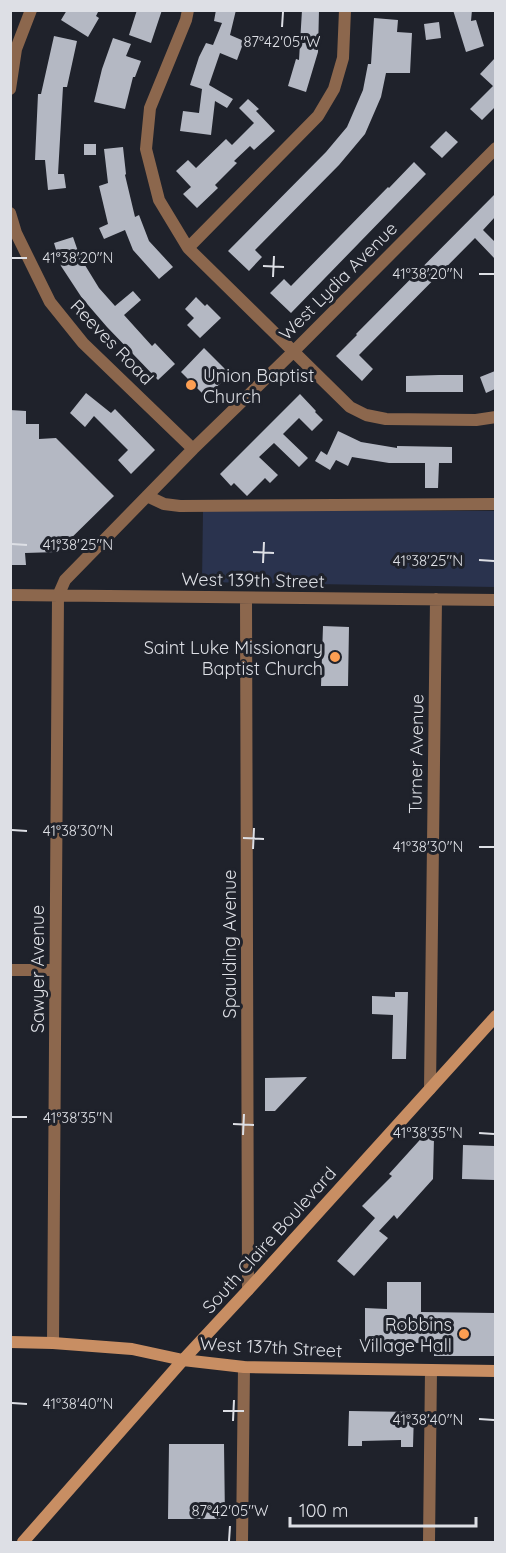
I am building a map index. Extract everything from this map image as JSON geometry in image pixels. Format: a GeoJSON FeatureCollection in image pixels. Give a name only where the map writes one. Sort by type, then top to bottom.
{"type":"FeatureCollection","features":[{"type":"Feature","properties":{"kind":"street"},"geometry":{"type":"LineString","coordinates":[[10,89],[16,49],[31,10]]}},
{"type":"Feature","properties":{"kind":"street"},"geometry":{"type":"LineString","coordinates":[[188,10],[150,108],[146,149],[159,200],[188,248],[350,407],[366,415],[386,419],[476,420],[495,417]]}},
{"type":"Feature","properties":{"kind":"street"},"geometry":{"type":"LineString","coordinates":[[188,248],[318,116],[334,89],[343,58],[345,10]]}},
{"type":"Feature","properties":{"kind":"street","name":"West Lydia Avenue"},"geometry":{"type":"LineString","coordinates":[[58,596],[65,580],[495,148]]}},
{"type":"Feature","properties":{"kind":"street","name":"Reeves Road"},"geometry":{"type":"LineString","coordinates":[[10,213],[16,233],[50,302],[83,343],[194,449]]}},
{"type":"Feature","properties":{"kind":"street"},"geometry":{"type":"LineString","coordinates":[[147,496],[164,504],[180,506],[495,504]]}},
{"type":"Feature","properties":{"kind":"street","name":"West 139th Street"},"geometry":{"type":"LineString","coordinates":[[10,595],[495,600]]}},
{"type":"Feature","properties":{"kind":"street","name":"Sawyer Avenue"},"geometry":{"type":"LineString","coordinates":[[53,1343],[58,596]]}},
{"type":"Feature","properties":{"kind":"street","name":"Spaulding Avenue"},"geometry":{"type":"LineString","coordinates":[[246,598],[248,1290]]}},
{"type":"Feature","properties":{"kind":"street","name":"Turner Avenue"},"geometry":{"type":"LineString","coordinates":[[430,1089],[435,599]]}},
{"type":"Feature","properties":{"kind":"street"},"geometry":{"type":"LineString","coordinates":[[10,970],[55,970]]}},
{"type":"Feature","properties":{"kind":"street","name":"South Claire Boulevard"},"geometry":{"type":"LineString","coordinates":[[23,1542],[183,1360],[495,1016]]}},
{"type":"Feature","properties":{"kind":"street","name":"West 137th Street"},"geometry":{"type":"LineString","coordinates":[[10,1342],[53,1343],[132,1350],[183,1360],[244,1367],[495,1371]]}},
{"type":"Feature","properties":{"kind":"street"},"geometry":{"type":"LineString","coordinates":[[242,1542],[244,1367]]}},
{"type":"Feature","properties":{"kind":"street"},"geometry":{"type":"LineString","coordinates":[[429,1542],[430,1370]]}},
{"type":"Feature","properties":{"kind":"shaded area"},"geometry":{"type":"Polygon","coordinates":[[[203,511],[495,511],[495,587],[202,582],[203,511]]]}},
{"type":"Feature","properties":{"kind":"building"},"geometry":{"type":"Polygon","coordinates":[[[67,10],[99,10],[96,16],[99,18],[88,37],[61,20],[67,10]]]}},
{"type":"Feature","properties":{"kind":"building"},"geometry":{"type":"Polygon","coordinates":[[[137,10],[162,10],[151,43],[129,35],[137,10]]]}},
{"type":"Feature","properties":{"kind":"building"},"geometry":{"type":"Polygon","coordinates":[[[216,10],[236,10],[230,35],[244,41],[237,60],[220,53],[209,85],[233,99],[227,108],[215,101],[211,135],[180,131],[183,111],[199,113],[202,89],[190,85],[206,43],[213,45],[222,23],[214,21],[216,10]]]}},
{"type":"Feature","properties":{"kind":"building"},"geometry":{"type":"Polygon","coordinates":[[[302,10],[319,10],[318,52],[306,92],[288,86],[296,59],[299,60],[302,10]]]}},
{"type":"Feature","properties":{"kind":"building"},"geometry":{"type":"Polygon","coordinates":[[[453,10],[472,10],[471,21],[476,20],[484,46],[466,52],[453,10]]]}},
{"type":"Feature","properties":{"kind":"building"},"geometry":{"type":"Polygon","coordinates":[[[374,18],[398,20],[397,32],[412,33],[410,73],[386,73],[381,97],[365,134],[339,165],[255,250],[262,257],[249,271],[228,251],[326,152],[347,127],[363,90],[368,64],[371,64],[374,18]]]}},
{"type":"Feature","properties":{"kind":"building"},"geometry":{"type":"Polygon","coordinates":[[[439,22],[441,38],[426,40],[424,24],[439,22]]]}},
{"type":"Feature","properties":{"kind":"building"},"geometry":{"type":"Polygon","coordinates":[[[54,36],[77,41],[67,87],[63,87],[58,174],[64,174],[66,188],[48,190],[45,160],[35,160],[38,94],[41,94],[54,36]]]}},
{"type":"Feature","properties":{"kind":"building"},"geometry":{"type":"Polygon","coordinates":[[[113,38],[131,44],[126,56],[141,61],[133,77],[125,109],[94,102],[113,38]]]}},
{"type":"Feature","properties":{"kind":"building"},"geometry":{"type":"Polygon","coordinates":[[[495,58],[495,107],[482,120],[470,109],[493,86],[480,74],[495,58]]]}},
{"type":"Feature","properties":{"kind":"building"},"geometry":{"type":"Polygon","coordinates":[[[248,99],[259,109],[256,111],[275,131],[254,150],[250,146],[234,161],[237,163],[215,185],[218,188],[197,208],[183,194],[191,187],[176,171],[188,160],[196,168],[226,139],[232,145],[254,123],[239,108],[248,99]]]}},
{"type":"Feature","properties":{"kind":"building"},"geometry":{"type":"Polygon","coordinates":[[[446,131],[458,142],[442,158],[430,147],[446,131]]]}},
{"type":"Feature","properties":{"kind":"building"},"geometry":{"type":"Polygon","coordinates":[[[84,144],[96,144],[96,155],[84,155],[84,144]]]}},
{"type":"Feature","properties":{"kind":"building"},"geometry":{"type":"Polygon","coordinates":[[[123,147],[125,175],[135,217],[139,215],[149,241],[173,267],[159,279],[133,250],[125,230],[104,239],[99,228],[108,224],[99,186],[108,183],[104,149],[123,147]]]}},
{"type":"Feature","properties":{"kind":"building"},"geometry":{"type":"Polygon","coordinates":[[[414,162],[426,174],[291,313],[270,293],[284,279],[291,286],[414,162]]]}},
{"type":"Feature","properties":{"kind":"building"},"geometry":{"type":"Polygon","coordinates":[[[495,194],[495,217],[483,230],[495,242],[495,259],[475,238],[359,355],[373,369],[362,381],[336,356],[495,194]]]}},
{"type":"Feature","properties":{"kind":"building"},"geometry":{"type":"Polygon","coordinates":[[[73,237],[80,257],[99,288],[115,306],[133,291],[141,300],[124,315],[152,346],[155,343],[175,364],[158,380],[82,298],[61,266],[54,243],[73,237]]]}},
{"type":"Feature","properties":{"kind":"building"},"geometry":{"type":"Polygon","coordinates":[[[196,297],[221,318],[200,338],[187,325],[194,318],[185,309],[196,297]]]}},
{"type":"Feature","properties":{"kind":"building"},"geometry":{"type":"Polygon","coordinates":[[[204,348],[230,374],[206,397],[181,372],[204,348]]]}},
{"type":"Feature","properties":{"kind":"building"},"geometry":{"type":"Polygon","coordinates":[[[495,371],[495,389],[486,393],[480,377],[495,371]]]}},
{"type":"Feature","properties":{"kind":"building"},"geometry":{"type":"Polygon","coordinates":[[[463,375],[463,392],[406,392],[406,376],[463,375]]]}},
{"type":"Feature","properties":{"kind":"building"},"geometry":{"type":"Polygon","coordinates":[[[86,393],[111,413],[115,409],[155,450],[131,474],[118,460],[128,450],[94,416],[85,427],[70,413],[86,393]]]}},
{"type":"Feature","properties":{"kind":"building"},"geometry":{"type":"Polygon","coordinates":[[[300,394],[323,420],[312,431],[299,418],[283,434],[308,458],[299,467],[274,443],[259,457],[278,475],[270,483],[265,478],[247,496],[234,483],[231,486],[220,474],[300,394]]]}},
{"type":"Feature","properties":{"kind":"building"},"geometry":{"type":"Polygon","coordinates":[[[10,410],[26,411],[26,424],[39,424],[39,439],[56,438],[114,496],[57,552],[25,553],[26,565],[10,565],[10,410]]]}},
{"type":"Feature","properties":{"kind":"building"},"geometry":{"type":"Polygon","coordinates":[[[338,431],[361,442],[397,448],[397,446],[452,447],[452,463],[439,463],[438,488],[425,488],[425,463],[389,463],[352,457],[348,466],[336,460],[330,470],[315,461],[321,451],[327,455],[338,431]]]}},
{"type":"Feature","properties":{"kind":"building","name":"Saint Luke Missionary Baptist Church"},"geometry":{"type":"Polygon","coordinates":[[[323,626],[349,627],[348,686],[321,686],[323,626]]]}},
{"type":"Feature","properties":{"kind":"building"},"geometry":{"type":"Polygon","coordinates":[[[395,992],[408,992],[406,1059],[392,1059],[393,1015],[372,1014],[372,996],[395,997],[395,992]]]}},
{"type":"Feature","properties":{"kind":"building"},"geometry":{"type":"Polygon","coordinates":[[[307,1077],[275,1111],[265,1111],[265,1078],[307,1077]]]}},
{"type":"Feature","properties":{"kind":"building"},"geometry":{"type":"Polygon","coordinates":[[[427,1132],[434,1138],[433,1179],[397,1219],[394,1215],[379,1231],[388,1238],[354,1276],[337,1261],[375,1218],[362,1206],[392,1176],[389,1174],[427,1132]]]}},
{"type":"Feature","properties":{"kind":"building"},"geometry":{"type":"Polygon","coordinates":[[[463,1145],[495,1146],[495,1180],[462,1179],[463,1145]]]}},
{"type":"Feature","properties":{"kind":"building"},"geometry":{"type":"Polygon","coordinates":[[[387,1282],[421,1282],[421,1312],[495,1313],[495,1356],[434,1356],[434,1343],[365,1343],[365,1308],[387,1309],[387,1282]]]}},
{"type":"Feature","properties":{"kind":"building"},"geometry":{"type":"Polygon","coordinates":[[[349,1411],[414,1412],[413,1447],[401,1447],[401,1440],[362,1441],[362,1446],[348,1446],[349,1411]]]}},
{"type":"Feature","properties":{"kind":"building"},"geometry":{"type":"Polygon","coordinates":[[[169,1444],[224,1444],[225,1519],[168,1519],[169,1444]]]}},
{"type":"Feature","properties":{"kind":"place","name":"Union Baptist Church"},"geometry":{"type":"Point","coordinates":[191,385]}},
{"type":"Feature","properties":{"kind":"place","name":"Saint Luke Missionary Baptist Church"},"geometry":{"type":"Point","coordinates":[335,657]}},
{"type":"Feature","properties":{"kind":"place","name":"Robbins Village Hall"},"geometry":{"type":"Point","coordinates":[464,1334]}}]}
